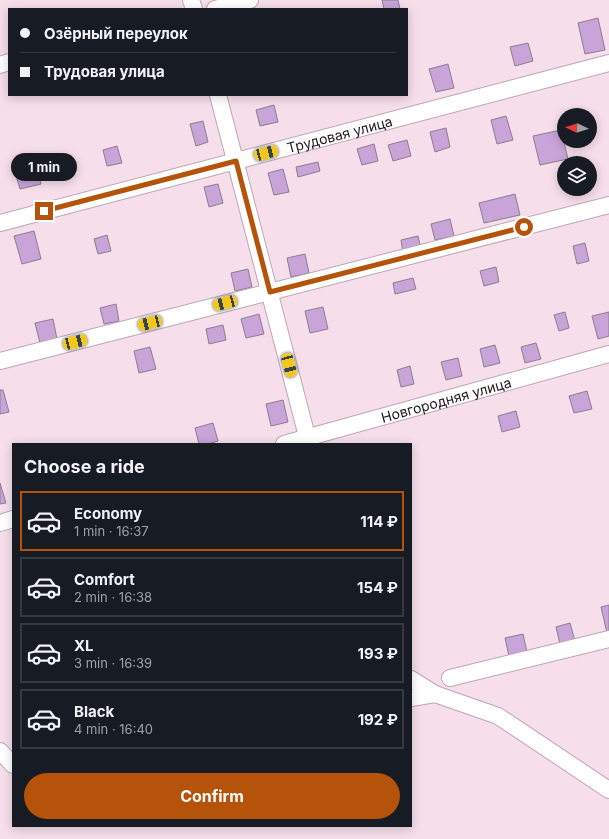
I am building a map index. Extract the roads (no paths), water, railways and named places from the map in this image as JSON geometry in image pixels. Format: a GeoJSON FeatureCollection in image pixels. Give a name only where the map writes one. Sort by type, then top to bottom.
{"type":"FeatureCollection","features":[{"type":"Feature","properties":{"kind":"street"},"geometry":{"type":"LineString","coordinates":[[219,8],[250,0]]}},
{"type":"Feature","properties":{"kind":"street","name":"Трудовая улица"},"geometry":{"type":"LineString","coordinates":[[0,223],[609,63]]}},
{"type":"Feature","properties":{"kind":"street"},"geometry":{"type":"LineString","coordinates":[[218,96],[308,441]]}},
{"type":"Feature","properties":{"kind":"street"},"geometry":{"type":"LineString","coordinates":[[0,361],[609,205]]}},
{"type":"Feature","properties":{"kind":"street","name":"Новгородняя улица"},"geometry":{"type":"LineString","coordinates":[[292,443],[308,441],[609,354]]}},
{"type":"Feature","properties":{"kind":"street"},"geometry":{"type":"LineString","coordinates":[[0,523],[12,519]]}},
{"type":"Feature","properties":{"kind":"street"},"geometry":{"type":"LineString","coordinates":[[450,678],[609,639]]}},
{"type":"Feature","properties":{"kind":"street"},"geometry":{"type":"LineString","coordinates":[[412,680],[435,694],[498,716],[609,790]]}},
{"type":"Feature","properties":{"kind":"street"},"geometry":{"type":"LineString","coordinates":[[412,698],[435,694]]}},
{"type":"Feature","properties":{"kind":"street"},"geometry":{"type":"LineString","coordinates":[[0,751],[12,764]]}}]}
